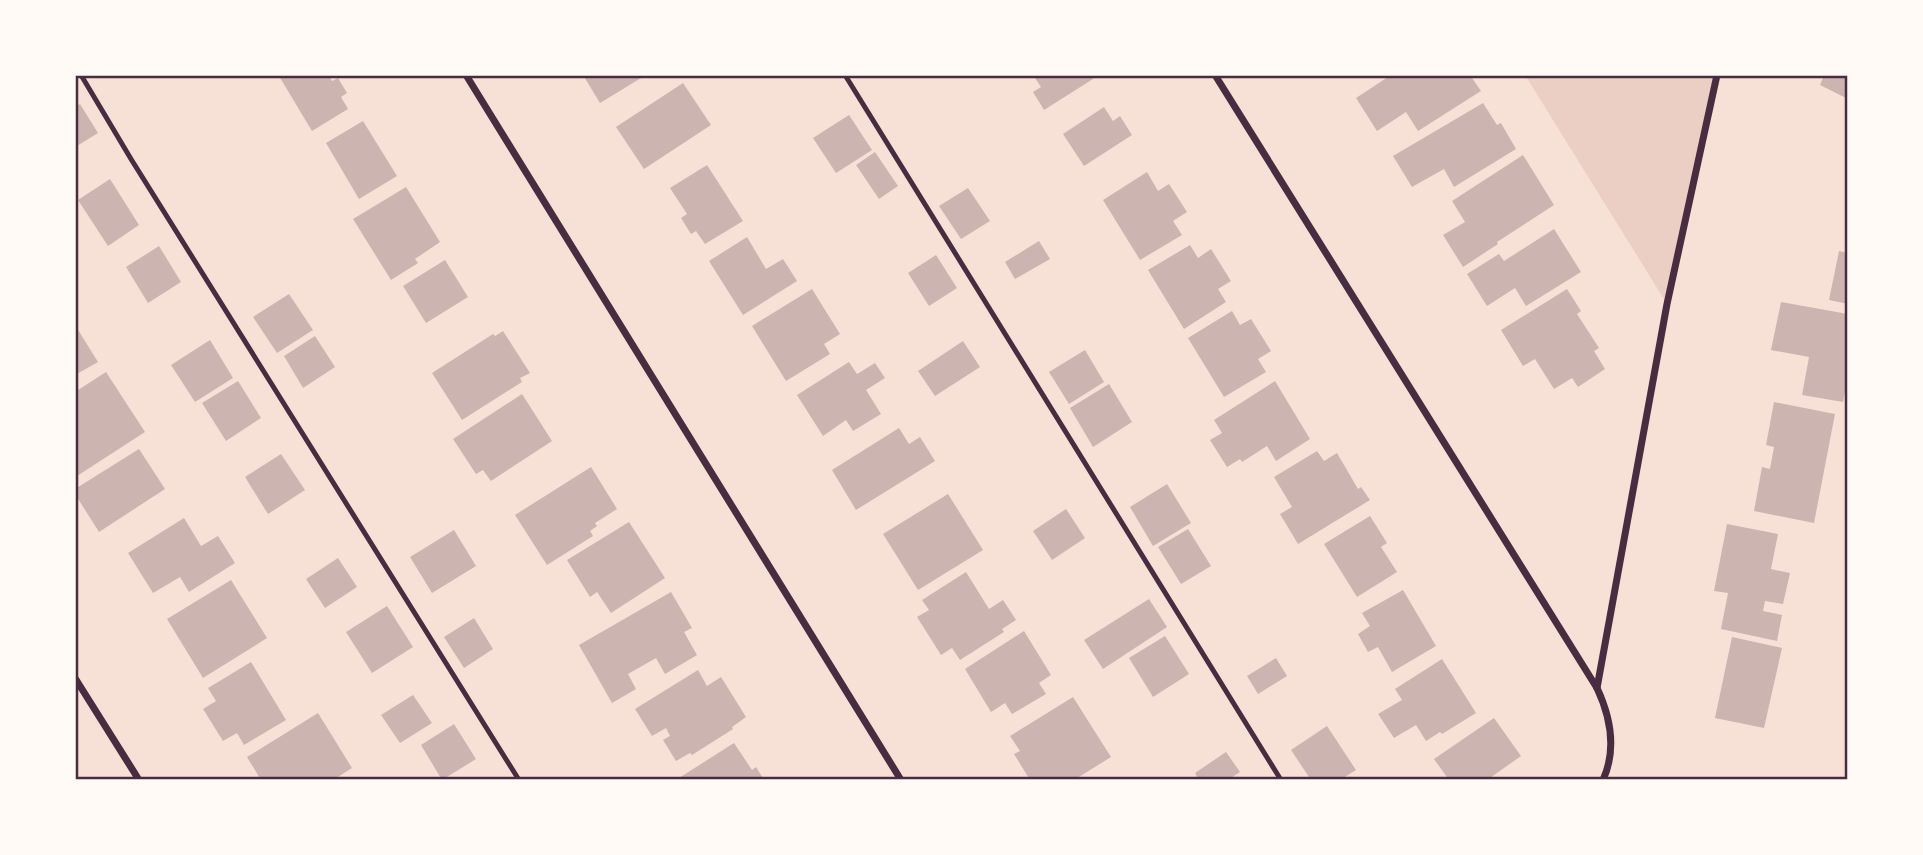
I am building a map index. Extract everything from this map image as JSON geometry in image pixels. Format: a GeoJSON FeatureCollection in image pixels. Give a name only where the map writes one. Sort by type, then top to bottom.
{"type":"FeatureCollection","features":[{"type":"Feature","properties":{"kind":"street"},"geometry":{"type":"LineString","coordinates":[[466,75],[901,780]]}},
{"type":"Feature","properties":{"kind":"street"},"geometry":{"type":"LineString","coordinates":[[1214,75],[1597,688],[1609,719],[1612,739],[1611,754],[1602,780]]}},
{"type":"Feature","properties":{"kind":"street"},"geometry":{"type":"LineString","coordinates":[[1597,688],[1667,304],[1717,75]]}},
{"type":"Feature","properties":{"kind":"street"},"geometry":{"type":"LineString","coordinates":[[75,678],[138,780]]}},
{"type":"Feature","properties":{"kind":"lane"},"geometry":{"type":"LineString","coordinates":[[81,75],[519,780]]}},
{"type":"Feature","properties":{"kind":"lane"},"geometry":{"type":"LineString","coordinates":[[845,75],[1281,780]]}},
{"type":"Feature","properties":{"kind":"shaded area"},"geometry":{"type":"Polygon","coordinates":[[[1525,75],[1717,75],[1667,304],[1525,75]]]}},
{"type":"Feature","properties":{"kind":"building"},"geometry":{"type":"Polygon","coordinates":[[[329,75],[332,81],[338,78],[347,93],[341,97],[348,109],[312,131],[279,76],[329,75]]]}},
{"type":"Feature","properties":{"kind":"building"},"geometry":{"type":"Polygon","coordinates":[[[583,75],[646,75],[600,103],[583,75]]]}},
{"type":"Feature","properties":{"kind":"building"},"geometry":{"type":"Polygon","coordinates":[[[1033,75],[1090,75],[1093,79],[1044,110],[1033,92],[1041,87],[1033,75]]]}},
{"type":"Feature","properties":{"kind":"building"},"geometry":{"type":"Polygon","coordinates":[[[1391,75],[1470,75],[1481,91],[1418,131],[1406,112],[1377,131],[1356,98],[1391,75]]]}},
{"type":"Feature","properties":{"kind":"building"},"geometry":{"type":"Polygon","coordinates":[[[1817,75],[1848,75],[1848,99],[1820,85],[1823,78],[1817,75]]]}},
{"type":"Feature","properties":{"kind":"building"},"geometry":{"type":"Polygon","coordinates":[[[683,83],[711,125],[644,169],[616,127],[683,83]]]}},
{"type":"Feature","properties":{"kind":"building"},"geometry":{"type":"Polygon","coordinates":[[[1483,103],[1497,125],[1501,123],[1516,149],[1454,187],[1444,169],[1412,187],[1393,156],[1483,103]]]}},
{"type":"Feature","properties":{"kind":"building"},"geometry":{"type":"Polygon","coordinates":[[[80,104],[98,133],[77,146],[75,107],[80,104]]]}},
{"type":"Feature","properties":{"kind":"building"},"geometry":{"type":"Polygon","coordinates":[[[1104,107],[1113,121],[1120,116],[1132,135],[1084,166],[1063,134],[1104,107]]]}},
{"type":"Feature","properties":{"kind":"building"},"geometry":{"type":"Polygon","coordinates":[[[849,115],[872,150],[836,173],[813,138],[849,115]]]}},
{"type":"Feature","properties":{"kind":"building"},"geometry":{"type":"Polygon","coordinates":[[[363,121],[397,176],[359,199],[326,143],[363,121]]]}},
{"type":"Feature","properties":{"kind":"building"},"geometry":{"type":"Polygon","coordinates":[[[875,152],[898,186],[879,199],[856,165],[875,152]]]}},
{"type":"Feature","properties":{"kind":"building"},"geometry":{"type":"Polygon","coordinates":[[[1523,155],[1554,205],[1463,267],[1443,235],[1465,222],[1452,201],[1523,155]]]}},
{"type":"Feature","properties":{"kind":"building"},"geometry":{"type":"Polygon","coordinates":[[[707,165],[743,221],[705,244],[696,231],[691,234],[681,218],[687,214],[670,188],[707,165]]]}},
{"type":"Feature","properties":{"kind":"building"},"geometry":{"type":"Polygon","coordinates":[[[1147,172],[1158,191],[1169,184],[1187,212],[1173,221],[1182,235],[1140,260],[1103,200],[1147,172]]]}},
{"type":"Feature","properties":{"kind":"building"},"geometry":{"type":"Polygon","coordinates":[[[110,179],[139,225],[108,246],[78,200],[110,179]]]}},
{"type":"Feature","properties":{"kind":"building"},"geometry":{"type":"Polygon","coordinates":[[[406,187],[440,242],[415,259],[418,263],[391,280],[353,219],[406,187]]]}},
{"type":"Feature","properties":{"kind":"building"},"geometry":{"type":"Polygon","coordinates":[[[968,188],[990,221],[961,239],[939,206],[968,188]]]}},
{"type":"Feature","properties":{"kind":"building"},"geometry":{"type":"Polygon","coordinates":[[[1554,229],[1581,272],[1526,306],[1515,288],[1487,306],[1467,274],[1499,254],[1504,261],[1554,229]]]}},
{"type":"Feature","properties":{"kind":"building"},"geometry":{"type":"Polygon","coordinates":[[[747,237],[766,269],[783,259],[797,281],[743,315],[709,261],[747,237]]]}},
{"type":"Feature","properties":{"kind":"building"},"geometry":{"type":"Polygon","coordinates":[[[1039,241],[1050,259],[1015,279],[1005,262],[1039,241]]]}},
{"type":"Feature","properties":{"kind":"building"},"geometry":{"type":"Polygon","coordinates":[[[1190,245],[1198,258],[1211,249],[1231,281],[1218,289],[1226,302],[1184,329],[1148,270],[1190,245]]]}},
{"type":"Feature","properties":{"kind":"building"},"geometry":{"type":"Polygon","coordinates":[[[159,246],[181,282],[148,303],[126,267],[159,246]]]}},
{"type":"Feature","properties":{"kind":"building"},"geometry":{"type":"Polygon","coordinates":[[[1839,251],[1848,253],[1848,304],[1829,300],[1839,251]]]}},
{"type":"Feature","properties":{"kind":"building"},"geometry":{"type":"Polygon","coordinates":[[[936,255],[957,288],[929,306],[908,273],[936,255]]]}},
{"type":"Feature","properties":{"kind":"building"},"geometry":{"type":"Polygon","coordinates":[[[445,260],[468,297],[426,323],[403,286],[445,260]]]}},
{"type":"Feature","properties":{"kind":"building"},"geometry":{"type":"Polygon","coordinates":[[[812,289],[840,334],[824,344],[830,354],[786,381],[752,326],[812,289]]]}},
{"type":"Feature","properties":{"kind":"building"},"geometry":{"type":"Polygon","coordinates":[[[1567,289],[1581,311],[1577,314],[1599,348],[1594,351],[1605,369],[1578,387],[1572,378],[1554,389],[1535,359],[1523,366],[1501,330],[1567,289]]]}},
{"type":"Feature","properties":{"kind":"building"},"geometry":{"type":"Polygon","coordinates":[[[289,294],[313,330],[277,353],[253,317],[289,294]]]}},
{"type":"Feature","properties":{"kind":"building"},"geometry":{"type":"Polygon","coordinates":[[[1781,302],[1848,314],[1848,376],[1843,402],[1802,395],[1809,357],[1771,350],[1781,302]]]}},
{"type":"Feature","properties":{"kind":"building"},"geometry":{"type":"Polygon","coordinates":[[[1232,311],[1240,325],[1251,319],[1271,351],[1258,359],[1266,372],[1224,397],[1188,338],[1232,311]]]}},
{"type":"Feature","properties":{"kind":"building"},"geometry":{"type":"Polygon","coordinates":[[[75,325],[98,362],[75,375],[75,325]]]}},
{"type":"Feature","properties":{"kind":"building"},"geometry":{"type":"Polygon","coordinates":[[[503,331],[530,373],[520,378],[522,382],[462,420],[432,373],[493,334],[495,336],[503,331]]]}},
{"type":"Feature","properties":{"kind":"building"},"geometry":{"type":"Polygon","coordinates":[[[315,336],[335,367],[303,388],[284,356],[315,336]]]}},
{"type":"Feature","properties":{"kind":"building"},"geometry":{"type":"Polygon","coordinates":[[[210,340],[233,378],[195,402],[171,365],[210,340]]]}},
{"type":"Feature","properties":{"kind":"building"},"geometry":{"type":"Polygon","coordinates":[[[963,341],[980,367],[935,396],[918,371],[963,341]]]}},
{"type":"Feature","properties":{"kind":"building"},"geometry":{"type":"Polygon","coordinates":[[[1085,350],[1104,382],[1069,404],[1049,372],[1085,350]]]}},
{"type":"Feature","properties":{"kind":"building"},"geometry":{"type":"Polygon","coordinates":[[[849,362],[857,374],[875,363],[885,378],[866,390],[881,414],[853,431],[846,420],[823,436],[797,395],[849,362]]]}},
{"type":"Feature","properties":{"kind":"building"},"geometry":{"type":"Polygon","coordinates":[[[106,372],[145,432],[77,476],[75,392],[106,372]]]}},
{"type":"Feature","properties":{"kind":"building"},"geometry":{"type":"Polygon","coordinates":[[[238,381],[261,418],[226,441],[202,403],[238,381]]]}},
{"type":"Feature","properties":{"kind":"building"},"geometry":{"type":"Polygon","coordinates":[[[1275,381],[1310,439],[1276,461],[1267,446],[1242,462],[1240,459],[1227,467],[1210,440],[1222,433],[1214,420],[1275,381]]]}},
{"type":"Feature","properties":{"kind":"building"},"geometry":{"type":"Polygon","coordinates":[[[1109,384],[1132,422],[1093,447],[1070,408],[1109,384]]]}},
{"type":"Feature","properties":{"kind":"building"},"geometry":{"type":"Polygon","coordinates":[[[522,394],[552,441],[491,481],[483,470],[476,474],[453,439],[522,394]]]}},
{"type":"Feature","properties":{"kind":"building"},"geometry":{"type":"Polygon","coordinates":[[[1774,402],[1835,414],[1814,523],[1754,511],[1762,467],[1770,469],[1774,447],[1766,445],[1774,402]]]}},
{"type":"Feature","properties":{"kind":"building"},"geometry":{"type":"Polygon","coordinates":[[[899,428],[909,444],[920,437],[935,461],[856,510],[832,470],[899,428]]]}},
{"type":"Feature","properties":{"kind":"building"},"geometry":{"type":"Polygon","coordinates":[[[139,449],[165,489],[99,532],[75,494],[75,489],[139,449]]]}},
{"type":"Feature","properties":{"kind":"building"},"geometry":{"type":"Polygon","coordinates":[[[1317,451],[1324,461],[1337,453],[1358,489],[1361,487],[1370,500],[1298,544],[1280,514],[1292,507],[1274,477],[1317,451]]]}},
{"type":"Feature","properties":{"kind":"building"},"geometry":{"type":"Polygon","coordinates":[[[281,454],[305,490],[268,514],[245,477],[281,454]]]}},
{"type":"Feature","properties":{"kind":"building"},"geometry":{"type":"Polygon","coordinates":[[[591,467],[617,509],[595,523],[597,526],[590,531],[593,536],[547,565],[515,515],[591,467]]]}},
{"type":"Feature","properties":{"kind":"building"},"geometry":{"type":"Polygon","coordinates":[[[1167,484],[1191,523],[1153,546],[1130,507],[1167,484]]]}},
{"type":"Feature","properties":{"kind":"building"},"geometry":{"type":"Polygon","coordinates":[[[948,494],[983,550],[918,590],[883,534],[948,494]]]}},
{"type":"Feature","properties":{"kind":"building"},"geometry":{"type":"Polygon","coordinates":[[[1066,509],[1085,538],[1052,560],[1033,531],[1066,509]]]}},
{"type":"Feature","properties":{"kind":"building"},"geometry":{"type":"Polygon","coordinates":[[[1370,516],[1387,543],[1381,547],[1397,572],[1357,597],[1324,544],[1370,516]]]}},
{"type":"Feature","properties":{"kind":"building"},"geometry":{"type":"Polygon","coordinates":[[[184,518],[201,546],[218,536],[235,563],[189,592],[180,577],[153,593],[128,553],[184,518]]]}},
{"type":"Feature","properties":{"kind":"building"},"geometry":{"type":"Polygon","coordinates":[[[629,522],[665,578],[611,613],[597,592],[590,597],[567,560],[629,522]]]}},
{"type":"Feature","properties":{"kind":"building"},"geometry":{"type":"Polygon","coordinates":[[[1727,524],[1778,534],[1771,569],[1790,573],[1783,604],[1765,601],[1763,611],[1782,615],[1777,641],[1721,629],[1728,593],[1714,591],[1727,524]]]}},
{"type":"Feature","properties":{"kind":"building"},"geometry":{"type":"Polygon","coordinates":[[[1188,529],[1211,566],[1181,584],[1158,547],[1188,529]]]}},
{"type":"Feature","properties":{"kind":"building"},"geometry":{"type":"Polygon","coordinates":[[[454,530],[476,566],[432,593],[410,557],[454,530]]]}},
{"type":"Feature","properties":{"kind":"building"},"geometry":{"type":"Polygon","coordinates":[[[338,558],[357,587],[325,608],[306,579],[338,558]]]}},
{"type":"Feature","properties":{"kind":"building"},"geometry":{"type":"Polygon","coordinates":[[[966,572],[989,609],[1003,600],[1016,620],[1002,629],[1004,632],[960,660],[952,648],[941,655],[917,617],[929,610],[922,600],[966,572]]]}},
{"type":"Feature","properties":{"kind":"building"},"geometry":{"type":"Polygon","coordinates":[[[231,580],[267,638],[203,678],[167,619],[231,580]]]}},
{"type":"Feature","properties":{"kind":"building"},"geometry":{"type":"Polygon","coordinates":[[[1403,590],[1436,646],[1392,672],[1378,647],[1368,652],[1358,634],[1370,626],[1362,613],[1403,590]]]}},
{"type":"Feature","properties":{"kind":"building"},"geometry":{"type":"Polygon","coordinates":[[[671,592],[692,628],[684,632],[697,655],[665,674],[656,658],[628,674],[636,689],[612,703],[579,645],[671,592]]]}},
{"type":"Feature","properties":{"kind":"building"},"geometry":{"type":"Polygon","coordinates":[[[1149,599],[1167,627],[1103,669],[1084,640],[1149,599]]]}},
{"type":"Feature","properties":{"kind":"building"},"geometry":{"type":"Polygon","coordinates":[[[387,606],[413,647],[372,673],[346,632],[387,606]]]}},
{"type":"Feature","properties":{"kind":"building"},"geometry":{"type":"Polygon","coordinates":[[[474,618],[493,649],[464,668],[444,637],[474,618]]]}},
{"type":"Feature","properties":{"kind":"building"},"geometry":{"type":"Polygon","coordinates":[[[1024,631],[1051,675],[1039,683],[1046,694],[1012,714],[1005,703],[991,712],[965,669],[1024,631]]]}},
{"type":"Feature","properties":{"kind":"building"},"geometry":{"type":"Polygon","coordinates":[[[1165,636],[1189,674],[1153,697],[1129,658],[1165,636]]]}},
{"type":"Feature","properties":{"kind":"building"},"geometry":{"type":"Polygon","coordinates":[[[1732,637],[1782,648],[1764,728],[1715,718],[1732,637]]]}},
{"type":"Feature","properties":{"kind":"building"},"geometry":{"type":"Polygon","coordinates":[[[1276,658],[1287,676],[1258,694],[1247,676],[1276,658]]]}},
{"type":"Feature","properties":{"kind":"building"},"geometry":{"type":"Polygon","coordinates":[[[1442,659],[1476,713],[1426,741],[1416,725],[1394,738],[1378,714],[1402,700],[1395,689],[1442,659]]]}},
{"type":"Feature","properties":{"kind":"building"},"geometry":{"type":"Polygon","coordinates":[[[251,662],[286,720],[244,745],[237,733],[223,741],[203,709],[216,701],[208,688],[251,662]]]}},
{"type":"Feature","properties":{"kind":"building"},"geometry":{"type":"Polygon","coordinates":[[[698,670],[707,686],[721,677],[746,717],[732,727],[733,729],[692,755],[690,753],[676,761],[663,740],[670,736],[666,728],[652,736],[635,709],[698,670]]]}},
{"type":"Feature","properties":{"kind":"building"},"geometry":{"type":"Polygon","coordinates":[[[413,695],[432,723],[400,743],[381,715],[413,695]]]}},
{"type":"Feature","properties":{"kind":"building"},"geometry":{"type":"Polygon","coordinates":[[[1073,697],[1111,757],[1074,780],[1030,780],[1014,754],[1020,751],[1010,736],[1073,697]]]}},
{"type":"Feature","properties":{"kind":"building"},"geometry":{"type":"Polygon","coordinates":[[[318,713],[352,768],[333,780],[261,780],[247,757],[318,713]]]}},
{"type":"Feature","properties":{"kind":"building"},"geometry":{"type":"Polygon","coordinates":[[[1494,718],[1521,756],[1487,780],[1449,780],[1434,759],[1494,718]]]}},
{"type":"Feature","properties":{"kind":"building"},"geometry":{"type":"Polygon","coordinates":[[[454,724],[476,759],[442,780],[421,745],[454,724]]]}},
{"type":"Feature","properties":{"kind":"building"},"geometry":{"type":"Polygon","coordinates":[[[1327,726],[1356,770],[1340,780],[1311,780],[1291,750],[1327,726]]]}},
{"type":"Feature","properties":{"kind":"building"},"geometry":{"type":"Polygon","coordinates":[[[734,743],[752,770],[756,767],[764,780],[679,778],[734,743]]]}},
{"type":"Feature","properties":{"kind":"building"},"geometry":{"type":"Polygon","coordinates":[[[1226,752],[1240,772],[1228,780],[1199,780],[1195,773],[1226,752]]]}}]}
